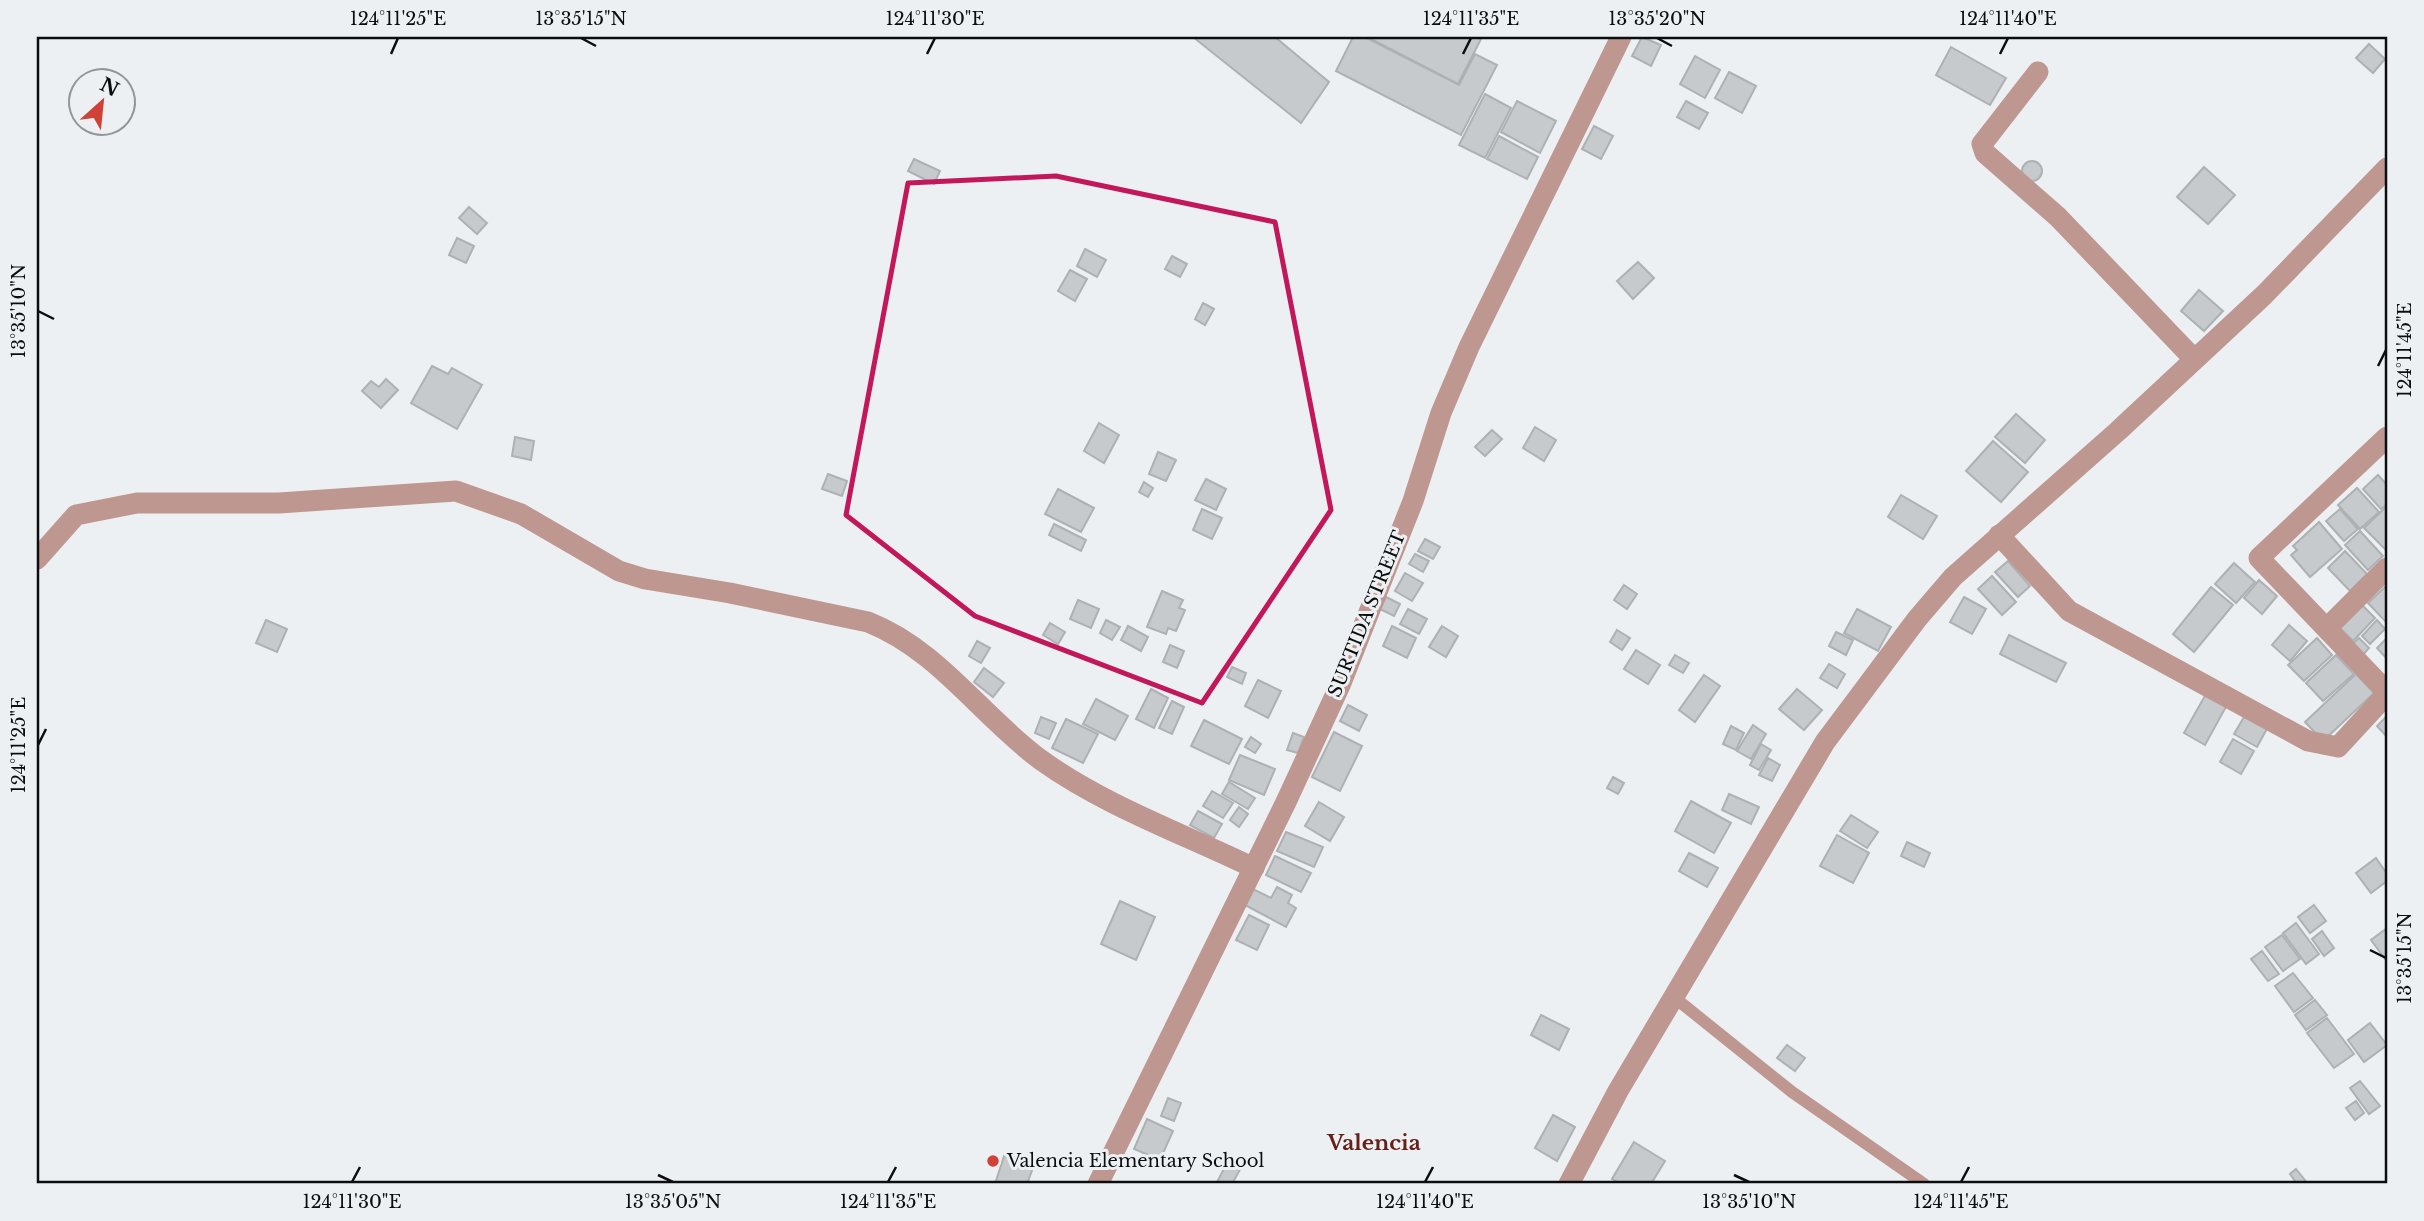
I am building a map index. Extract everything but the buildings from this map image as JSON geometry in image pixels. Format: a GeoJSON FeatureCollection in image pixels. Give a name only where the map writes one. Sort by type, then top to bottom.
{"type":"FeatureCollection","features":[{"type":"Feature","properties":{"kind":"street","name":"SURTIDA STREET"},"geometry":{"type":"LineString","coordinates":[[1098,1184],[1254,868],[1360,638],[1413,501],[1441,414],[1469,346],[1621,37]]}},
{"type":"Feature","properties":{"kind":"street"},"geometry":{"type":"LineString","coordinates":[[2038,72],[1982,144],[1985,153],[2058,216],[2193,358]]}},
{"type":"Feature","properties":{"kind":"street"},"geometry":{"type":"LineString","coordinates":[[1569,1184],[1618,1091],[1843,715],[1941,591],[2273,286],[2387,168]]}},
{"type":"Feature","properties":{"kind":"street"},"geometry":{"type":"LineString","coordinates":[[1999,535],[2069,611],[2308,741],[2338,747],[2387,693],[2328,627],[2259,558],[2387,437]]}},
{"type":"Feature","properties":{"kind":"street"},"geometry":{"type":"LineString","coordinates":[[37,559],[76,514],[137,503],[279,503],[456,491],[521,514],[619,570],[645,579],[730,593],[868,622],[886,629],[926,654],[982,709],[1052,768],[1099,794],[1254,868]]}},
{"type":"Feature","properties":{"kind":"street"},"geometry":{"type":"LineString","coordinates":[[2328,627],[2387,568]]}},
{"type":"Feature","properties":{"kind":"lane"},"geometry":{"type":"LineString","coordinates":[[1675,998],[1792,1092],[1924,1184]]}},
{"type":"Feature","properties":{"kind":"highlighted area"},"geometry":{"type":"Polygon","coordinates":[[[1056,176],[1275,222],[1331,510],[1202,703],[975,616],[846,515],[908,183],[1056,176]]]}},
{"type":"Feature","properties":{"kind":"place","name":"Valencia Elementary School"},"geometry":{"type":"Point","coordinates":[993,1161]}},
{"type":"Feature","properties":{"kind":"district","name":"Valencia"},"geometry":{"type":"Point","coordinates":[1374,1143]}}]}
